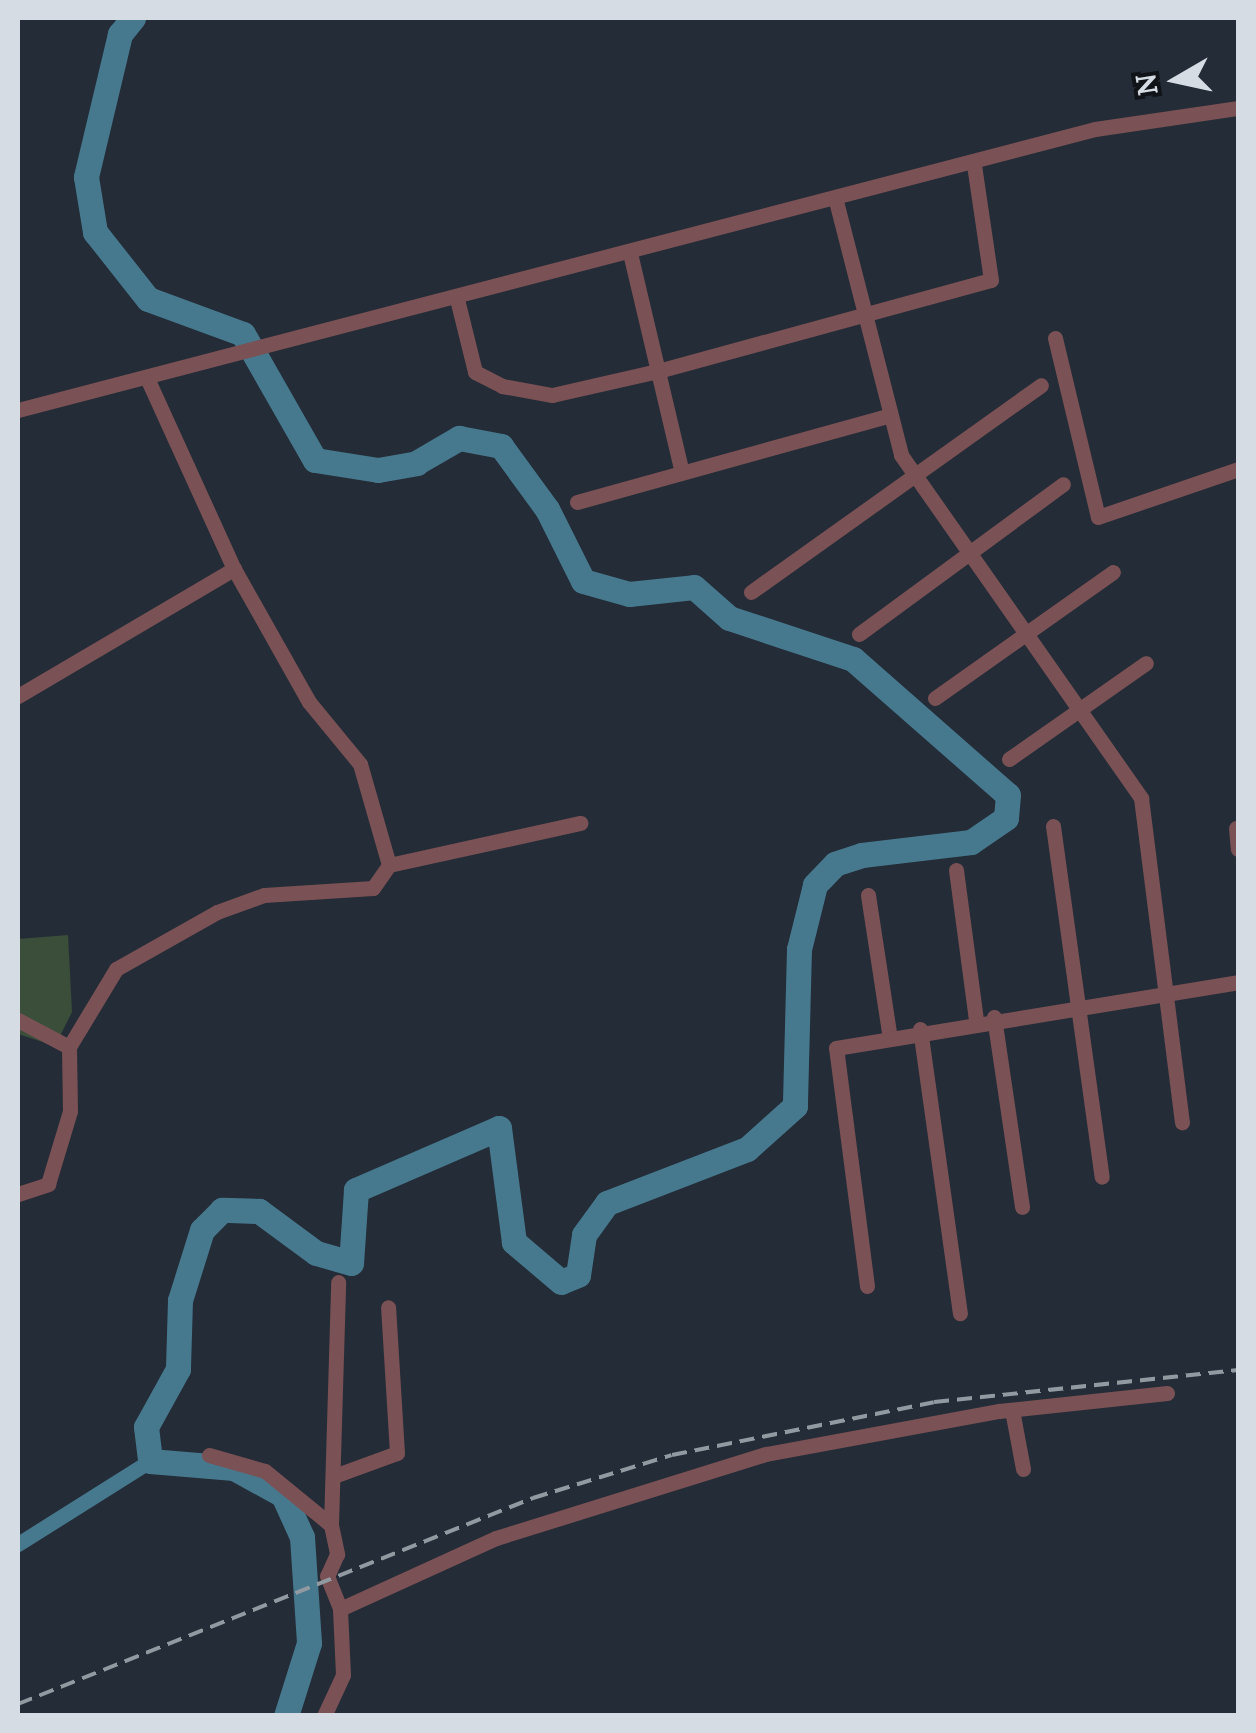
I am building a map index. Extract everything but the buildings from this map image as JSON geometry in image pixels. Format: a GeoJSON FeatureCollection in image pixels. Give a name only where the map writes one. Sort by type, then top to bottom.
{"type":"FeatureCollection","features":[{"type":"Feature","properties":{"kind":"street"},"geometry":{"type":"LineString","coordinates":[[18,410],[237,358],[1156,116],[1238,108]]}},
{"type":"Feature","properties":{"kind":"street"},"geometry":{"type":"LineString","coordinates":[[457,299],[475,372],[502,386],[552,395],[658,371],[990,280],[974,165]]}},
{"type":"Feature","properties":{"kind":"street"},"geometry":{"type":"LineString","coordinates":[[836,201],[888,416],[916,476],[1031,632],[1141,798],[1182,1122]]}},
{"type":"Feature","properties":{"kind":"street"},"geometry":{"type":"LineString","coordinates":[[630,254],[681,468]]}},
{"type":"Feature","properties":{"kind":"street"},"geometry":{"type":"LineString","coordinates":[[1056,338],[1098,518],[1238,469]]}},
{"type":"Feature","properties":{"kind":"street"},"geometry":{"type":"LineString","coordinates":[[148,380],[234,569],[309,702],[360,764],[389,865]]}},
{"type":"Feature","properties":{"kind":"street"},"geometry":{"type":"LineString","coordinates":[[751,592],[1041,386]]}},
{"type":"Feature","properties":{"kind":"street"},"geometry":{"type":"LineString","coordinates":[[577,502],[681,468],[888,416]]}},
{"type":"Feature","properties":{"kind":"street"},"geometry":{"type":"LineString","coordinates":[[859,634],[973,555],[1063,484]]}},
{"type":"Feature","properties":{"kind":"street"},"geometry":{"type":"LineString","coordinates":[[18,696],[234,569]]}},
{"type":"Feature","properties":{"kind":"street"},"geometry":{"type":"LineString","coordinates":[[935,698],[1113,572]]}},
{"type":"Feature","properties":{"kind":"street"},"geometry":{"type":"LineString","coordinates":[[1009,759],[1083,711],[1146,663]]}},
{"type":"Feature","properties":{"kind":"street"},"geometry":{"type":"LineString","coordinates":[[18,1194],[48,1184],[66,1134],[69,1047],[101,986],[158,941],[264,896],[373,888],[389,865],[580,822]]}},
{"type":"Feature","properties":{"kind":"street"},"geometry":{"type":"LineString","coordinates":[[1053,826],[1102,1177]]}},
{"type":"Feature","properties":{"kind":"street"},"geometry":{"type":"LineString","coordinates":[[1236,828],[1238,848]]}},
{"type":"Feature","properties":{"kind":"street"},"geometry":{"type":"LineString","coordinates":[[956,870],[976,1020]]}},
{"type":"Feature","properties":{"kind":"street"},"geometry":{"type":"LineString","coordinates":[[868,895],[888,1033]]}},
{"type":"Feature","properties":{"kind":"street"},"geometry":{"type":"LineString","coordinates":[[867,1286],[836,1048],[888,1033],[1166,996],[1238,982]]}},
{"type":"Feature","properties":{"kind":"street"},"geometry":{"type":"LineString","coordinates":[[994,1017],[1022,1207]]}},
{"type":"Feature","properties":{"kind":"street"},"geometry":{"type":"LineString","coordinates":[[18,1020],[69,1047]]}},
{"type":"Feature","properties":{"kind":"street"},"geometry":{"type":"LineString","coordinates":[[920,1030],[960,1314]]}},
{"type":"Feature","properties":{"kind":"street"},"geometry":{"type":"LineString","coordinates":[[324,1716],[342,1676],[340,1608],[326,1576],[337,1554],[331,1525],[338,1282]]}},
{"type":"Feature","properties":{"kind":"street"},"geometry":{"type":"LineString","coordinates":[[334,1476],[398,1454],[388,1307]]}},
{"type":"Feature","properties":{"kind":"street"},"geometry":{"type":"LineString","coordinates":[[340,1608],[496,1538],[658,1480],[1012,1410],[1167,1393]]}},
{"type":"Feature","properties":{"kind":"street"},"geometry":{"type":"LineString","coordinates":[[1012,1410],[1022,1469]]}},
{"type":"Feature","properties":{"kind":"street"},"geometry":{"type":"LineString","coordinates":[[209,1455],[265,1471],[331,1525]]}},
{"type":"Feature","properties":{"kind":"green space"},"geometry":{"type":"Polygon","coordinates":[[[68,935],[72,1012],[55,1046],[18,1034],[18,939],[68,935]]]}},
{"type":"Feature","properties":{"kind":"waterway"},"geometry":{"type":"LineString","coordinates":[[133,18],[120,34],[86,177],[95,232],[148,299],[243,334],[315,460],[378,470],[416,463],[459,438],[501,446],[547,509],[583,581],[629,594],[694,587],[729,618],[853,659],[1008,795],[1006,818],[971,842],[862,855],[835,864],[815,885],[799,949],[795,1106],[747,1149],[607,1203],[584,1235],[578,1275],[561,1282],[514,1242],[499,1128],[356,1190],[351,1263],[316,1253],[259,1211],[222,1210],[202,1230],[180,1300],[178,1369],[146,1427],[150,1461],[234,1468],[283,1495],[302,1537],[309,1643],[286,1716]]}},
{"type":"Feature","properties":{"kind":"waterway"},"geometry":{"type":"LineString","coordinates":[[18,1544],[150,1461]]}},
{"type":"Feature","properties":{"kind":"railway"},"geometry":{"type":"LineString","coordinates":[[18,1704],[533,1498],[672,1455],[934,1402],[1238,1370]]}}]}
